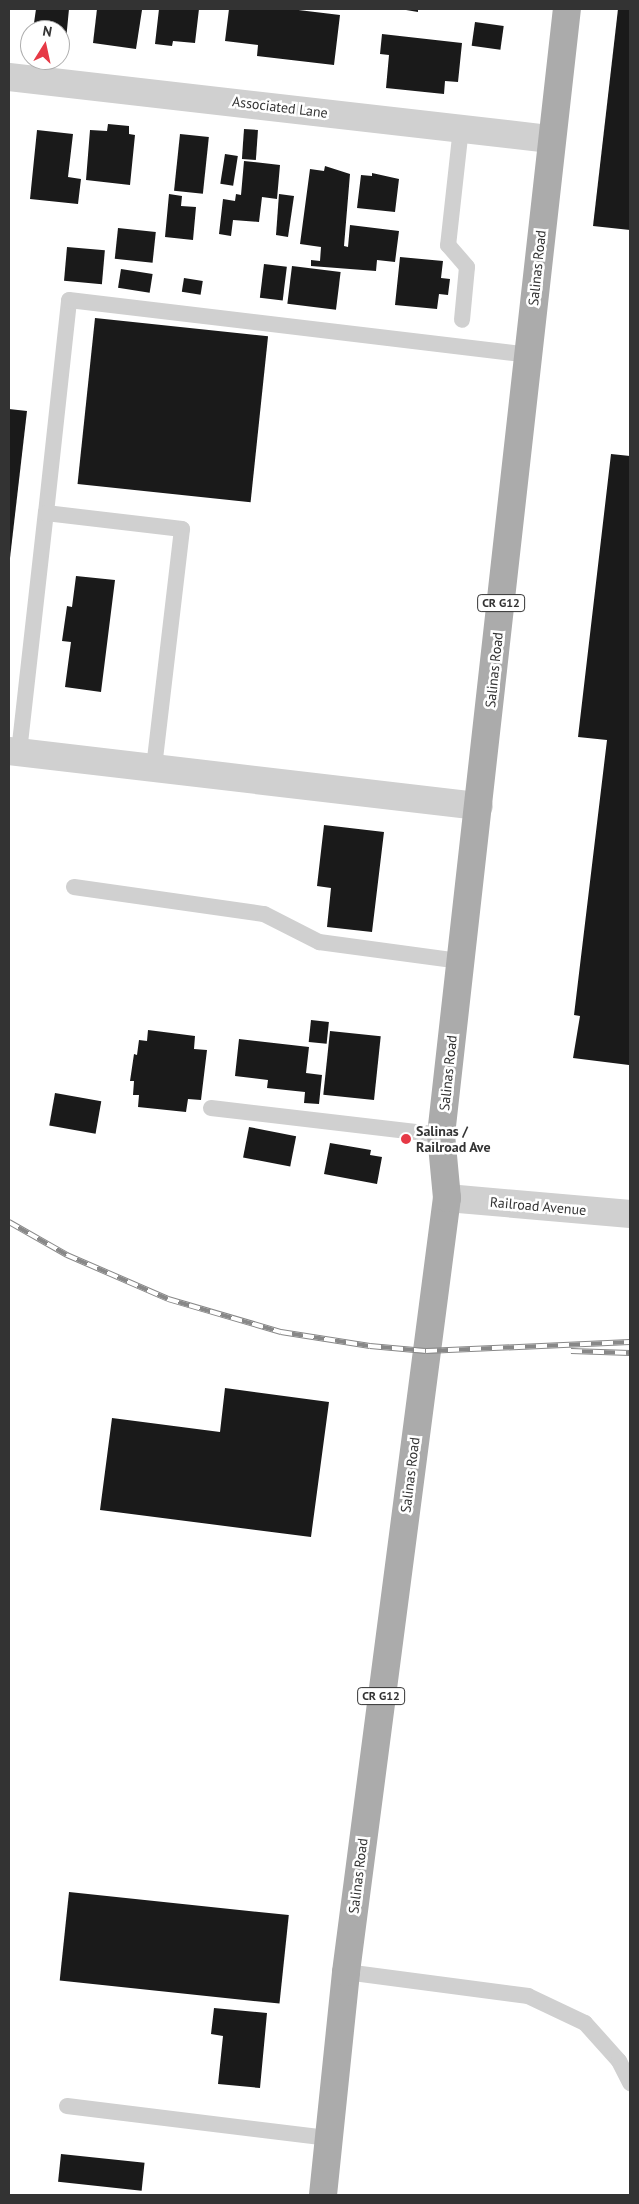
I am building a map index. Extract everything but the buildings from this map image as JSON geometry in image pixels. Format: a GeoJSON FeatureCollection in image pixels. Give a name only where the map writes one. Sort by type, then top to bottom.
{"type":"FeatureCollection","features":[{"type":"Feature","properties":{"kind":"main road","name":"Salinas Road"},"geometry":{"type":"LineString","coordinates":[[323,2195],[346,1972],[447,1198],[441,1135],[459,961],[479,806],[550,139],[567,9]]}},
{"type":"Feature","properties":{"kind":"street","name":"Associated Lane"},"geometry":{"type":"LineString","coordinates":[[9,77],[550,139]]}},
{"type":"Feature","properties":{"kind":"street"},"geometry":{"type":"LineString","coordinates":[[14,751],[479,806]]}},
{"type":"Feature","properties":{"kind":"street","name":"Railroad Avenue"},"geometry":{"type":"LineString","coordinates":[[447,1198],[630,1214]]}},
{"type":"Feature","properties":{"kind":"lane"},"geometry":{"type":"LineString","coordinates":[[461,128],[448,245],[467,266],[462,320]]}},
{"type":"Feature","properties":{"kind":"lane"},"geometry":{"type":"LineString","coordinates":[[14,751],[46,513],[69,300],[528,355]]}},
{"type":"Feature","properties":{"kind":"lane"},"geometry":{"type":"LineString","coordinates":[[46,513],[182,529],[154,768]]}},
{"type":"Feature","properties":{"kind":"lane"},"geometry":{"type":"LineString","coordinates":[[74,886],[264,914],[319,942],[459,961]]}},
{"type":"Feature","properties":{"kind":"lane"},"geometry":{"type":"LineString","coordinates":[[211,1108],[441,1135]]}},
{"type":"Feature","properties":{"kind":"lane"},"geometry":{"type":"LineString","coordinates":[[346,1972],[528,1996],[585,2023],[619,2061],[630,2083]]}},
{"type":"Feature","properties":{"kind":"lane"},"geometry":{"type":"LineString","coordinates":[[67,2106],[329,2138]]}},
{"type":"Feature","properties":{"kind":"railway"},"geometry":{"type":"LineString","coordinates":[[9,1222],[67,1255],[168,1299],[281,1332],[370,1346],[426,1351],[630,1342]]}},
{"type":"Feature","properties":{"kind":"railway"},"geometry":{"type":"LineString","coordinates":[[571,1351],[630,1353]]}},
{"type":"Feature","properties":{"kind":"place","name":"Salinas / Railroad Ave"},"geometry":{"type":"Point","coordinates":[406,1139]}}]}
